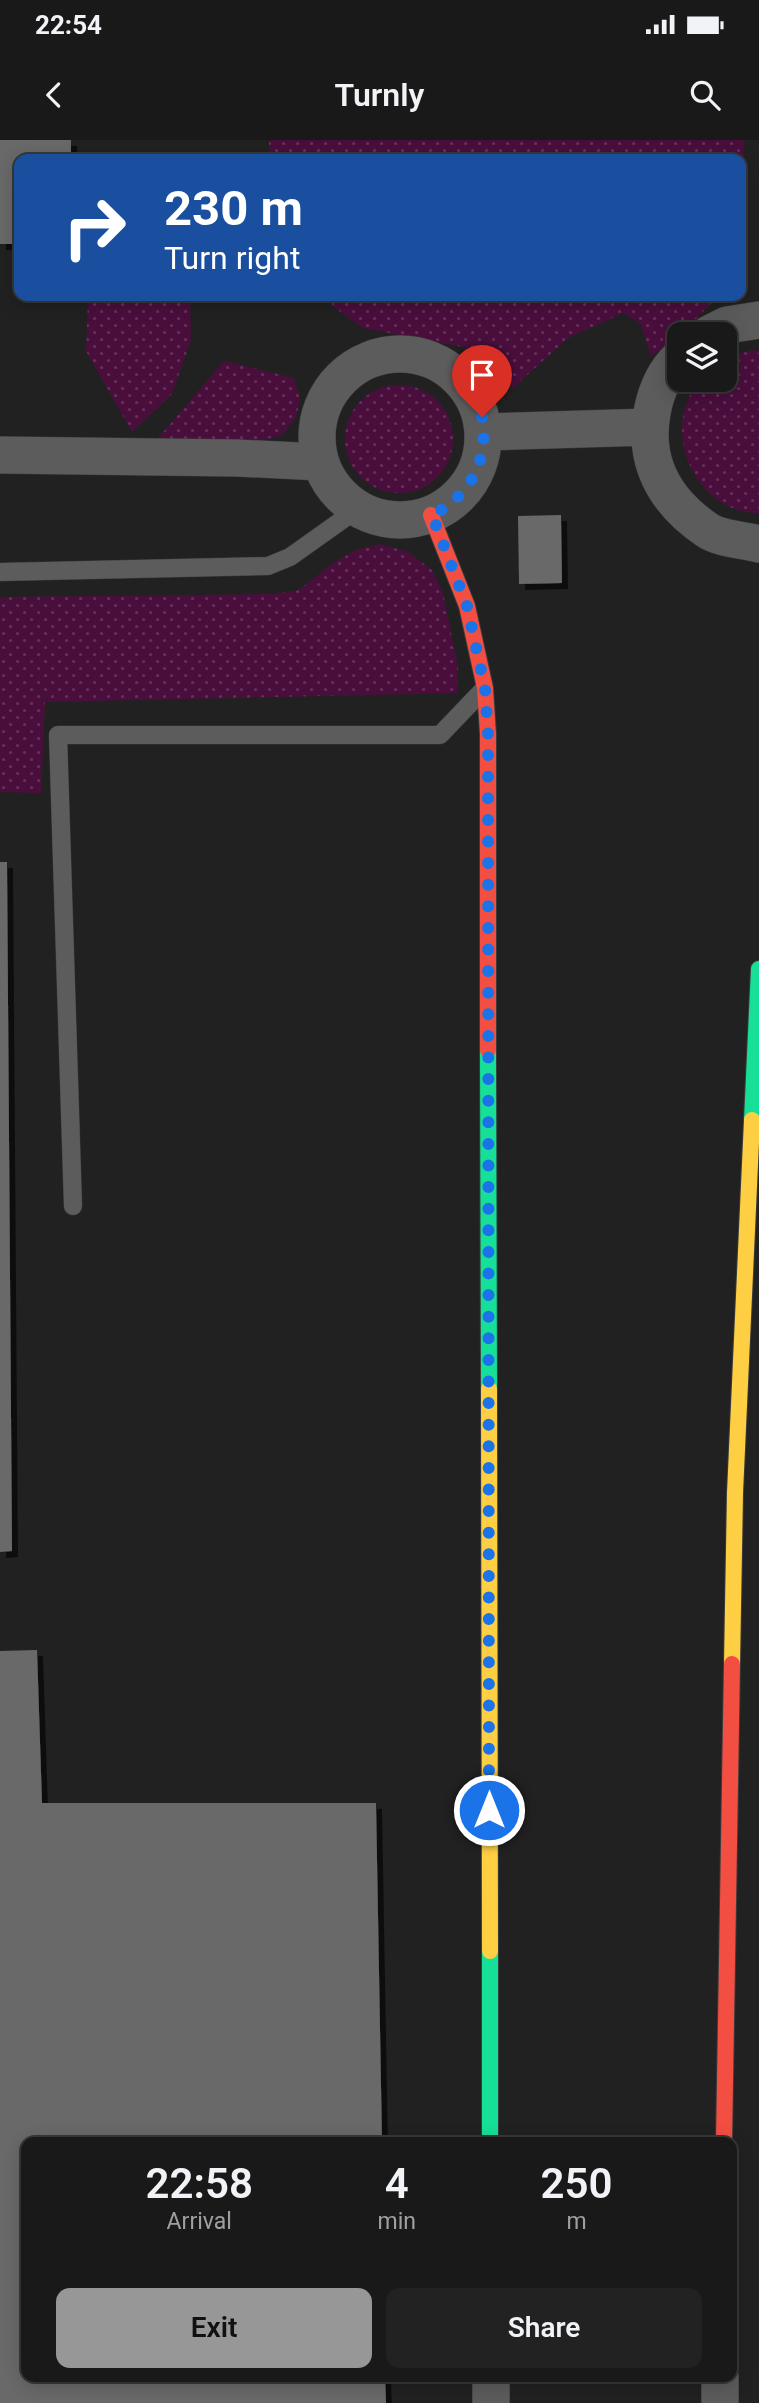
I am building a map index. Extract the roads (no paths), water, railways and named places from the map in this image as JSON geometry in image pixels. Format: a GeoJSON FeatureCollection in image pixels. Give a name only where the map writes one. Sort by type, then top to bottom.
{"type":"FeatureCollection","features":[{"type":"Feature","properties":{"kind":"street"},"geometry":{"type":"LineString","coordinates":[[737,323],[759,320]]}},
{"type":"Feature","properties":{"kind":"street"},"geometry":{"type":"LineString","coordinates":[[393,354],[422,356],[450,370],[470,390],[482,417],[485,432],[483,456],[474,477],[456,499],[432,515],[416,520],[394,520],[359,509],[334,488],[320,462],[315,443],[317,424],[324,402],[339,377],[373,358],[393,354]]}},
{"type":"Feature","properties":{"kind":"street"},"geometry":{"type":"LineString","coordinates":[[667,375],[656,394],[650,427],[655,469],[676,505],[710,532],[759,544]]}},
{"type":"Feature","properties":{"kind":"street"},"geometry":{"type":"LineString","coordinates":[[485,432],[650,427]]}},
{"type":"Feature","properties":{"kind":"street"},"geometry":{"type":"LineString","coordinates":[[0,455],[237,458],[320,462]]}},
{"type":"Feature","properties":{"kind":"street"},"geometry":{"type":"LineString","coordinates":[[432,515],[467,606],[485,688],[488,758],[489,2137]]}},
{"type":"Feature","properties":{"kind":"street"},"geometry":{"type":"LineString","coordinates":[[724,2137],[735,1493],[759,969]]}},
{"type":"Feature","properties":{"kind":"street"},"geometry":{"type":"LineString","coordinates":[[491,2382],[491,2403]]}},
{"type":"Feature","properties":{"kind":"street"},"geometry":{"type":"LineString","coordinates":[[720,2382],[720,2403]]}},
{"type":"Feature","properties":{"kind":"lane"},"geometry":{"type":"LineString","coordinates":[[0,572],[268,566],[290,557],[359,509]]}},
{"type":"Feature","properties":{"kind":"lane"},"geometry":{"type":"LineString","coordinates":[[73,1206],[58,735],[440,735],[485,688]]}}]}
